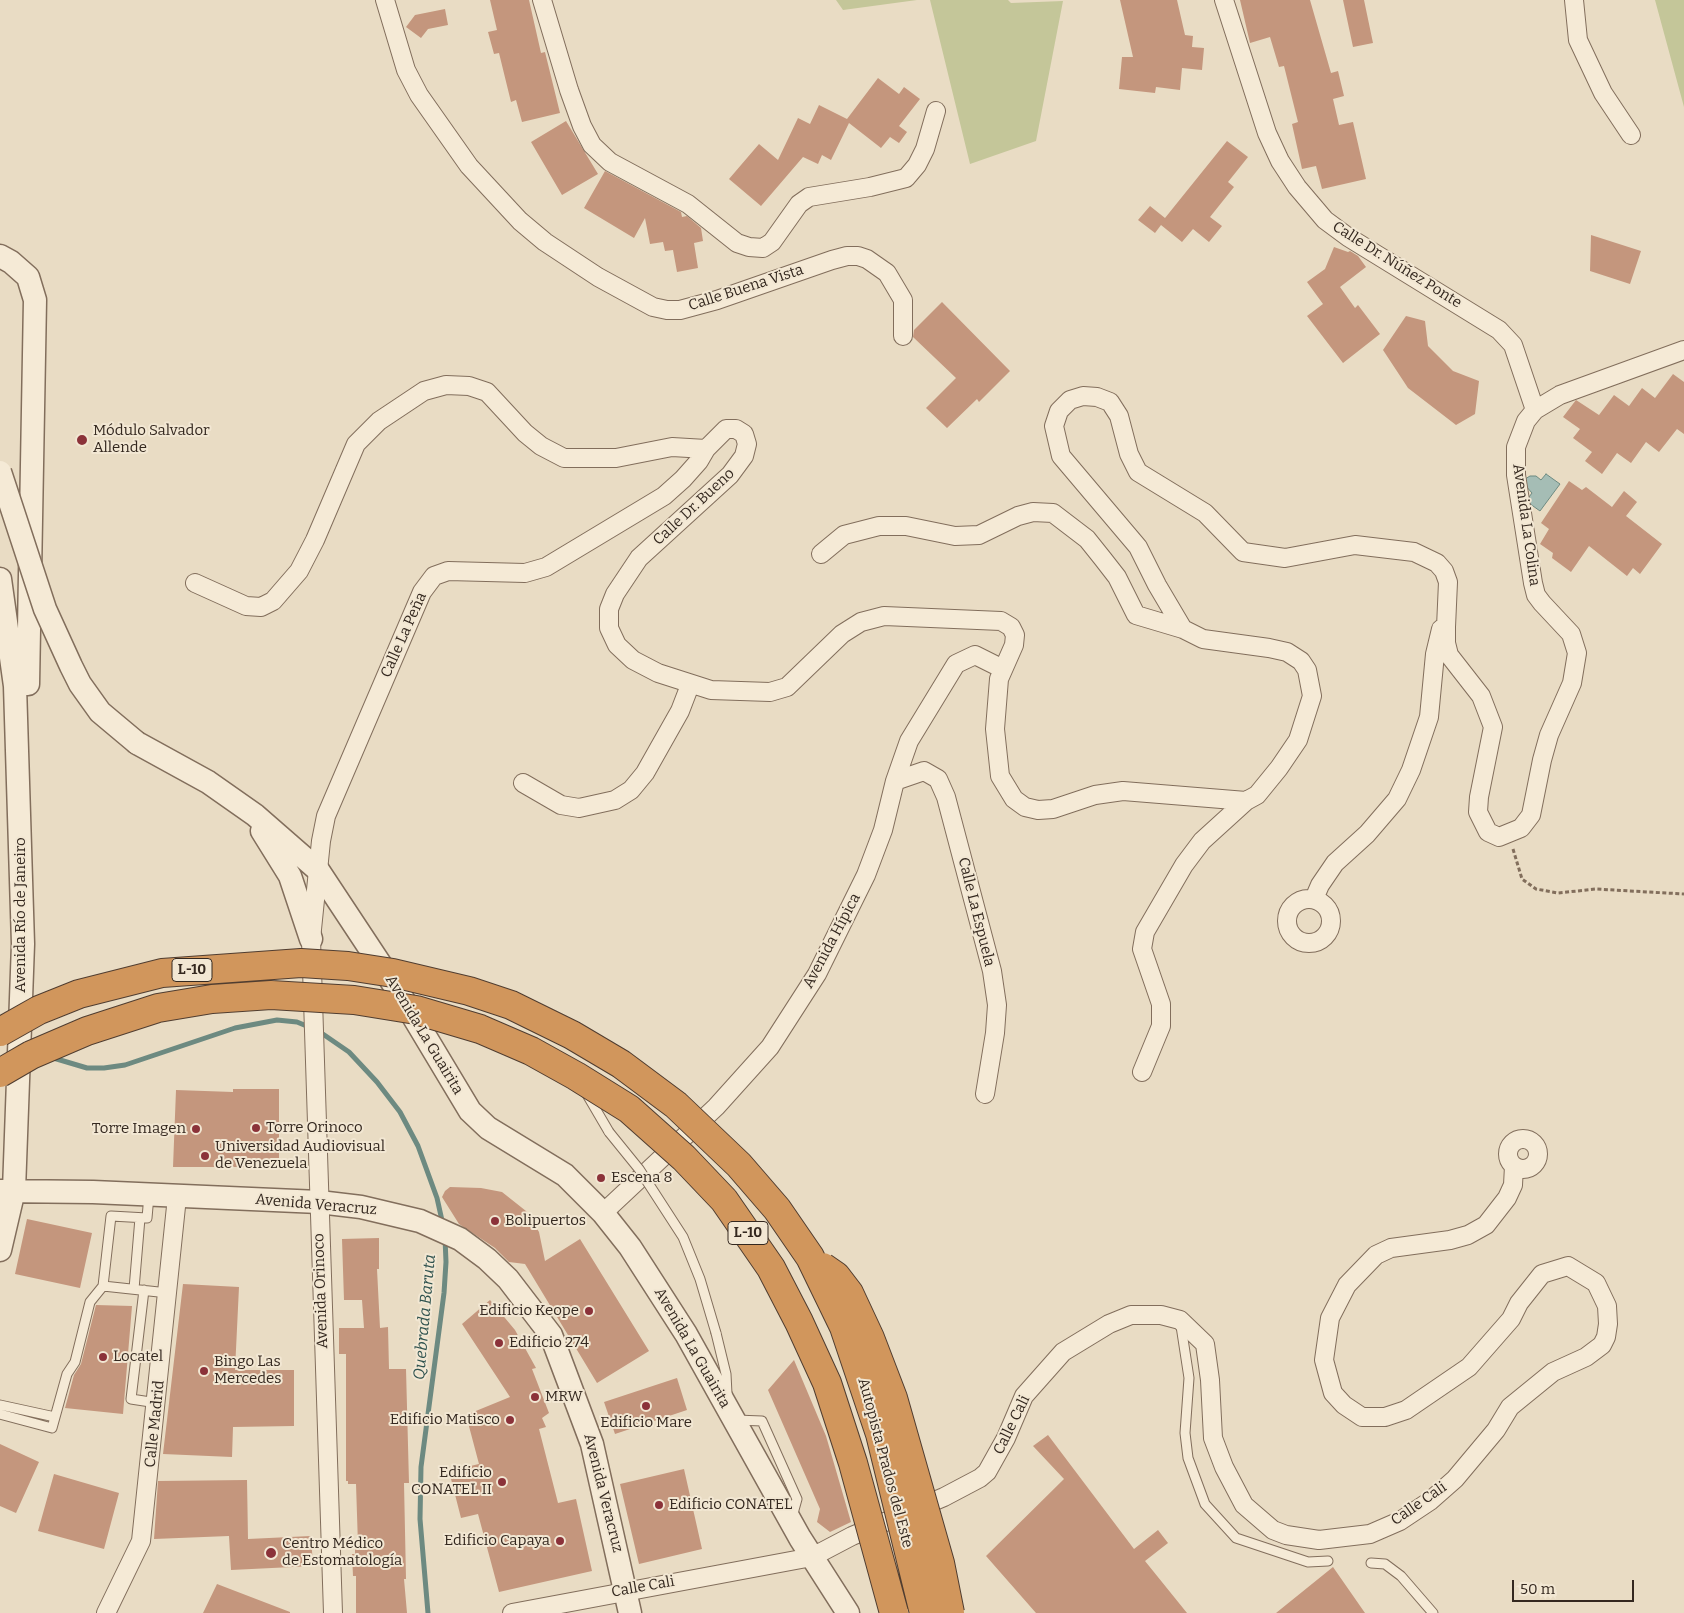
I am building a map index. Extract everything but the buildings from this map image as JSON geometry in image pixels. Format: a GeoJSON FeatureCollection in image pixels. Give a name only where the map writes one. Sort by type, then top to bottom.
{"type":"FeatureCollection","features":[{"type":"Feature","properties":{"kind":"highway","name":"Autopista Prados del Este"},"geometry":{"type":"LineString","coordinates":[[0,1032],[39,1010],[79,994],[162,973],[302,962],[394,973],[469,991],[511,1005],[572,1035],[649,1084],[697,1124],[739,1165],[777,1209],[810,1257],[844,1327],[877,1424],[924,1613]]}},
{"type":"Feature","properties":{"kind":"highway","name":"Autopista Prados del Este"},"geometry":{"type":"LineString","coordinates":[[0,1073],[31,1055],[87,1031],[158,1008],[212,999],[271,995],[354,1000],[416,1010],[480,1029],[531,1051],[576,1076],[629,1109],[684,1158],[724,1200],[771,1268],[799,1322],[827,1383],[853,1463],[894,1613]]}},
{"type":"Feature","properties":{"kind":"highway","name":"L-10"},"geometry":{"type":"LineString","coordinates":[[810,1257],[836,1276],[849,1293],[870,1338],[907,1440],[940,1563],[950,1613]]}},
{"type":"Feature","properties":{"kind":"street","name":"Calle Buena Vista"},"geometry":{"type":"LineString","coordinates":[[385,0],[406,70],[424,102],[469,166],[520,221],[545,242],[598,277],[653,307],[680,310],[717,300],[832,260],[847,256],[858,256],[867,259],[887,273],[904,300],[903,336]]}},
{"type":"Feature","properties":{"kind":"street"},"geometry":{"type":"LineString","coordinates":[[542,0],[569,90],[582,126],[592,145],[610,162],[688,204],[737,243],[749,247],[763,248],[772,242],[799,204],[809,197],[870,187],[906,178],[918,165],[925,150],[936,111]]}},
{"type":"Feature","properties":{"kind":"street","name":"Calle Dr. Núñez Ponte"},"geometry":{"type":"LineString","coordinates":[[1224,0],[1267,133],[1280,161],[1297,187],[1324,220],[1499,330],[1514,345],[1535,410]]}},
{"type":"Feature","properties":{"kind":"street"},"geometry":{"type":"LineString","coordinates":[[1574,0],[1578,40],[1603,93],[1631,135]]}},
{"type":"Feature","properties":{"kind":"street"},"geometry":{"type":"LineString","coordinates":[[0,256],[12,262],[28,277],[36,300],[28,633],[28,780],[20,826]]}},
{"type":"Feature","properties":{"kind":"street","name":"Avenida La Colina"},"geometry":{"type":"LineString","coordinates":[[1509,835],[1521,828],[1531,815],[1549,735],[1572,683],[1577,653],[1571,634],[1536,595],[1529,566],[1516,475],[1516,447],[1526,421],[1535,410],[1560,395],[1684,350]]}},
{"type":"Feature","properties":{"kind":"street"},"geometry":{"type":"LineString","coordinates":[[195,583],[246,606],[261,607],[273,601],[299,571],[315,540],[356,444],[379,421],[402,405],[424,391],[446,385],[469,386],[487,392],[525,433],[542,446],[564,458],[616,458],[672,447],[706,449]]}},
{"type":"Feature","properties":{"kind":"street"},"geometry":{"type":"LineString","coordinates":[[1184,629],[1157,586],[1138,547],[1061,456],[1054,426],[1059,411],[1070,400],[1083,396],[1097,397],[1110,402],[1119,416],[1129,454],[1138,472],[1205,512],[1242,552],[1285,558],[1355,545],[1414,552],[1427,556],[1444,571],[1448,582],[1446,643],[1450,655],[1481,696],[1493,727],[1479,797],[1478,812],[1488,832],[1499,837],[1509,835]]}},
{"type":"Feature","properties":{"kind":"street","name":"Calle Dr. Bueno"},"geometry":{"type":"LineString","coordinates":[[706,449],[726,429],[736,430],[744,434],[747,444],[744,456],[730,475],[639,558],[615,594],[609,609],[609,628],[617,645],[633,660],[658,673],[690,685],[711,690],[753,693],[770,692],[788,687],[842,634],[861,622],[884,616],[1001,621],[1010,627],[1015,635],[1014,645],[1003,669]]}},
{"type":"Feature","properties":{"kind":"street","name":"Calle La Peña"},"geometry":{"type":"LineString","coordinates":[[310,939],[326,816],[422,592],[434,576],[448,571],[525,573],[546,567],[664,496],[699,461],[706,449]]}},
{"type":"Feature","properties":{"kind":"street","name":"Avenida La Guairita"},"geometry":{"type":"LineString","coordinates":[[0,472],[45,609],[77,678],[100,712],[138,743],[208,782],[299,852],[318,870],[398,991],[470,1112],[488,1128],[564,1175],[603,1213],[658,1288],[686,1334],[790,1522],[848,1613]]}},
{"type":"Feature","properties":{"kind":"street"},"geometry":{"type":"LineString","coordinates":[[821,554],[844,536],[879,526],[906,526],[955,536],[978,535],[1018,516],[1033,512],[1053,513],[1087,540],[1103,559],[1117,577],[1136,615],[1184,629],[1202,639],[1287,652],[1301,661],[1307,670],[1312,696],[1298,740],[1274,775],[1257,795],[1246,801],[1202,841],[1169,889],[1158,913],[1145,932],[1142,948],[1161,1004],[1161,1026],[1142,1072]]}},
{"type":"Feature","properties":{"kind":"street","name":"Avenida Río de Janeiro"},"geometry":{"type":"LineString","coordinates":[[0,579],[15,686],[23,944],[0,1250]]}},
{"type":"Feature","properties":{"kind":"street"},"geometry":{"type":"LineString","coordinates":[[1314,899],[1320,884],[1335,863],[1367,834],[1396,799],[1411,770],[1429,717],[1435,654],[1448,597]]}},
{"type":"Feature","properties":{"kind":"street","name":"Avenida Hípica"},"geometry":{"type":"LineString","coordinates":[[603,1213],[716,1107],[770,1047],[817,974],[841,928],[883,830],[895,781],[909,740],[956,664],[975,655],[1003,669]]}},
{"type":"Feature","properties":{"kind":"street"},"geometry":{"type":"LineString","coordinates":[[1003,669],[999,679],[995,729],[1000,776],[1014,799],[1025,807],[1038,810],[1053,809],[1095,795],[1123,791],[1246,801]]}},
{"type":"Feature","properties":{"kind":"street"},"geometry":{"type":"LineString","coordinates":[[523,783],[561,805],[579,808],[615,800],[631,790],[645,774],[680,711],[690,685]]}},
{"type":"Feature","properties":{"kind":"street","name":"Calle La Espuela"},"geometry":{"type":"LineString","coordinates":[[895,781],[924,771],[938,779],[946,797],[992,971],[997,1005],[995,1033],[985,1094]]}},
{"type":"Feature","properties":{"kind":"street"},"geometry":{"type":"LineString","coordinates":[[242,807],[278,853],[290,876],[310,939]]}},
{"type":"Feature","properties":{"kind":"street","name":"Avenida Orinoco"},"geometry":{"type":"LineString","coordinates":[[310,939],[333,1613]]}},
{"type":"Feature","properties":{"kind":"street","name":"Calle Cali"},"geometry":{"type":"LineString","coordinates":[[512,1613],[625,1590],[812,1557],[852,1536],[944,1497],[980,1478],[993,1463],[1024,1396],[1064,1352],[1109,1324],[1130,1315],[1162,1314],[1180,1320],[1198,1335],[1205,1344],[1210,1380],[1213,1438],[1236,1491],[1249,1510],[1273,1530],[1286,1535],[1319,1540],[1370,1534],[1400,1521],[1430,1501],[1456,1478],[1496,1430],[1510,1407],[1553,1372],[1586,1357],[1602,1344],[1606,1337],[1608,1324],[1607,1306],[1596,1283],[1568,1266],[1542,1274],[1519,1303],[1510,1318],[1468,1367],[1406,1410],[1385,1418],[1362,1417],[1344,1406],[1333,1393],[1324,1360],[1330,1318],[1347,1285],[1376,1255],[1391,1248],[1450,1240],[1468,1235],[1486,1225],[1507,1198],[1513,1185],[1514,1166]]}},
{"type":"Feature","properties":{"kind":"street","name":"Avenida Veracruz"},"geometry":{"type":"LineString","coordinates":[[5,1190],[319,1202],[382,1210],[420,1221],[460,1239],[487,1259],[508,1279],[551,1335],[592,1444],[630,1613]]}},
{"type":"Feature","properties":{"kind":"street","name":"Calle Madrid"},"geometry":{"type":"LineString","coordinates":[[106,1613],[142,1541],[177,1197]]}},
{"type":"Feature","properties":{"kind":"lane"},"geometry":{"type":"LineString","coordinates":[[576,1076],[609,1132],[639,1169],[683,1237],[700,1279],[716,1332],[726,1374],[731,1415]]}},
{"type":"Feature","properties":{"kind":"lane"},"geometry":{"type":"LineString","coordinates":[[0,1414],[52,1428],[67,1374],[75,1362],[90,1302],[103,1286],[111,1216],[146,1218],[149,1195]]}},
{"type":"Feature","properties":{"kind":"lane"},"geometry":{"type":"LineString","coordinates":[[140,1218],[139,1290],[131,1399],[157,1403]]}},
{"type":"Feature","properties":{"kind":"lane"},"geometry":{"type":"LineString","coordinates":[[103,1286],[168,1293]]}},
{"type":"Feature","properties":{"kind":"lane"},"geometry":{"type":"LineString","coordinates":[[1180,1320],[1186,1346],[1189,1378],[1185,1433],[1188,1458],[1204,1504],[1236,1538],[1308,1562],[1328,1561]]}},
{"type":"Feature","properties":{"kind":"lane"},"geometry":{"type":"LineString","coordinates":[[0,1405],[55,1417]]}},
{"type":"Feature","properties":{"kind":"lane"},"geometry":{"type":"LineString","coordinates":[[1371,1564],[1384,1564],[1401,1576],[1433,1613]]}},
{"type":"Feature","properties":{"kind":"path"},"geometry":{"type":"LineString","coordinates":[[1509,835],[1522,879],[1536,889],[1558,893],[1596,889],[1668,891],[1684,894]]}},
{"type":"Feature","properties":{"kind":"green space"},"geometry":{"type":"Polygon","coordinates":[[[836,0],[917,0],[843,10],[836,0]]]}},
{"type":"Feature","properties":{"kind":"green space"},"geometry":{"type":"Polygon","coordinates":[[[930,0],[1008,0],[1011,3],[1063,1],[1036,141],[970,164],[930,0]]]}},
{"type":"Feature","properties":{"kind":"green space"},"geometry":{"type":"Polygon","coordinates":[[[1655,0],[1684,0],[1684,107],[1655,0]]]}},
{"type":"Feature","properties":{"kind":"water"},"geometry":{"type":"Polygon","coordinates":[[[1546,474],[1560,484],[1540,511],[1526,501],[1532,493],[1525,485],[1525,479],[1530,476],[1536,476],[1541,480],[1546,474]]]}},
{"type":"Feature","properties":{"kind":"waterway","name":"Quebrada Baruta"},"geometry":{"type":"LineString","coordinates":[[50,1057],[87,1068],[104,1068],[125,1065],[235,1028],[277,1020],[297,1022],[309,1027]]}},
{"type":"Feature","properties":{"kind":"waterway","name":"Quebrada Baruta"},"geometry":{"type":"LineString","coordinates":[[317,1030],[349,1052],[377,1082],[400,1112],[418,1146],[437,1198],[443,1225]]}},
{"type":"Feature","properties":{"kind":"waterway","name":"Quebrada Baruta"},"geometry":{"type":"LineString","coordinates":[[428,1613],[420,1519],[421,1467],[444,1293],[445,1238]]}},
{"type":"Feature","properties":{"kind":"place","name":"Módulo Salvador Allende"},"geometry":{"type":"Point","coordinates":[82,440]}},
{"type":"Feature","properties":{"kind":"place","name":"Torre Orinoco"},"geometry":{"type":"Point","coordinates":[256,1128]}},
{"type":"Feature","properties":{"kind":"place","name":"Torre Imagen"},"geometry":{"type":"Point","coordinates":[196,1129]}},
{"type":"Feature","properties":{"kind":"place","name":"Universidad Audiovisual de Venezuela"},"geometry":{"type":"Point","coordinates":[205,1156]}},
{"type":"Feature","properties":{"kind":"place","name":"Escena 8"},"geometry":{"type":"Point","coordinates":[601,1178]}},
{"type":"Feature","properties":{"kind":"place","name":"Bolipuertos"},"geometry":{"type":"Point","coordinates":[495,1221]}},
{"type":"Feature","properties":{"kind":"place","name":"Edificio Keope"},"geometry":{"type":"Point","coordinates":[589,1311]}},
{"type":"Feature","properties":{"kind":"place","name":"Edificio 274"},"geometry":{"type":"Point","coordinates":[499,1343]}},
{"type":"Feature","properties":{"kind":"place","name":"Locatel"},"geometry":{"type":"Point","coordinates":[103,1357]}},
{"type":"Feature","properties":{"kind":"place","name":"Bingo Las Mercedes"},"geometry":{"type":"Point","coordinates":[204,1371]}},
{"type":"Feature","properties":{"kind":"place","name":"MRW"},"geometry":{"type":"Point","coordinates":[535,1397]}},
{"type":"Feature","properties":{"kind":"place","name":"Edificio Mare"},"geometry":{"type":"Point","coordinates":[646,1406]}},
{"type":"Feature","properties":{"kind":"place","name":"Edificio Matisco"},"geometry":{"type":"Point","coordinates":[510,1420]}},
{"type":"Feature","properties":{"kind":"place","name":"Edificio CONATEL II"},"geometry":{"type":"Point","coordinates":[502,1482]}},
{"type":"Feature","properties":{"kind":"place","name":"Edificio CONATEL"},"geometry":{"type":"Point","coordinates":[659,1505]}},
{"type":"Feature","properties":{"kind":"place","name":"Edificio Capaya"},"geometry":{"type":"Point","coordinates":[560,1541]}},
{"type":"Feature","properties":{"kind":"place","name":"Centro Médico de Estomatología"},"geometry":{"type":"Point","coordinates":[271,1553]}}]}
